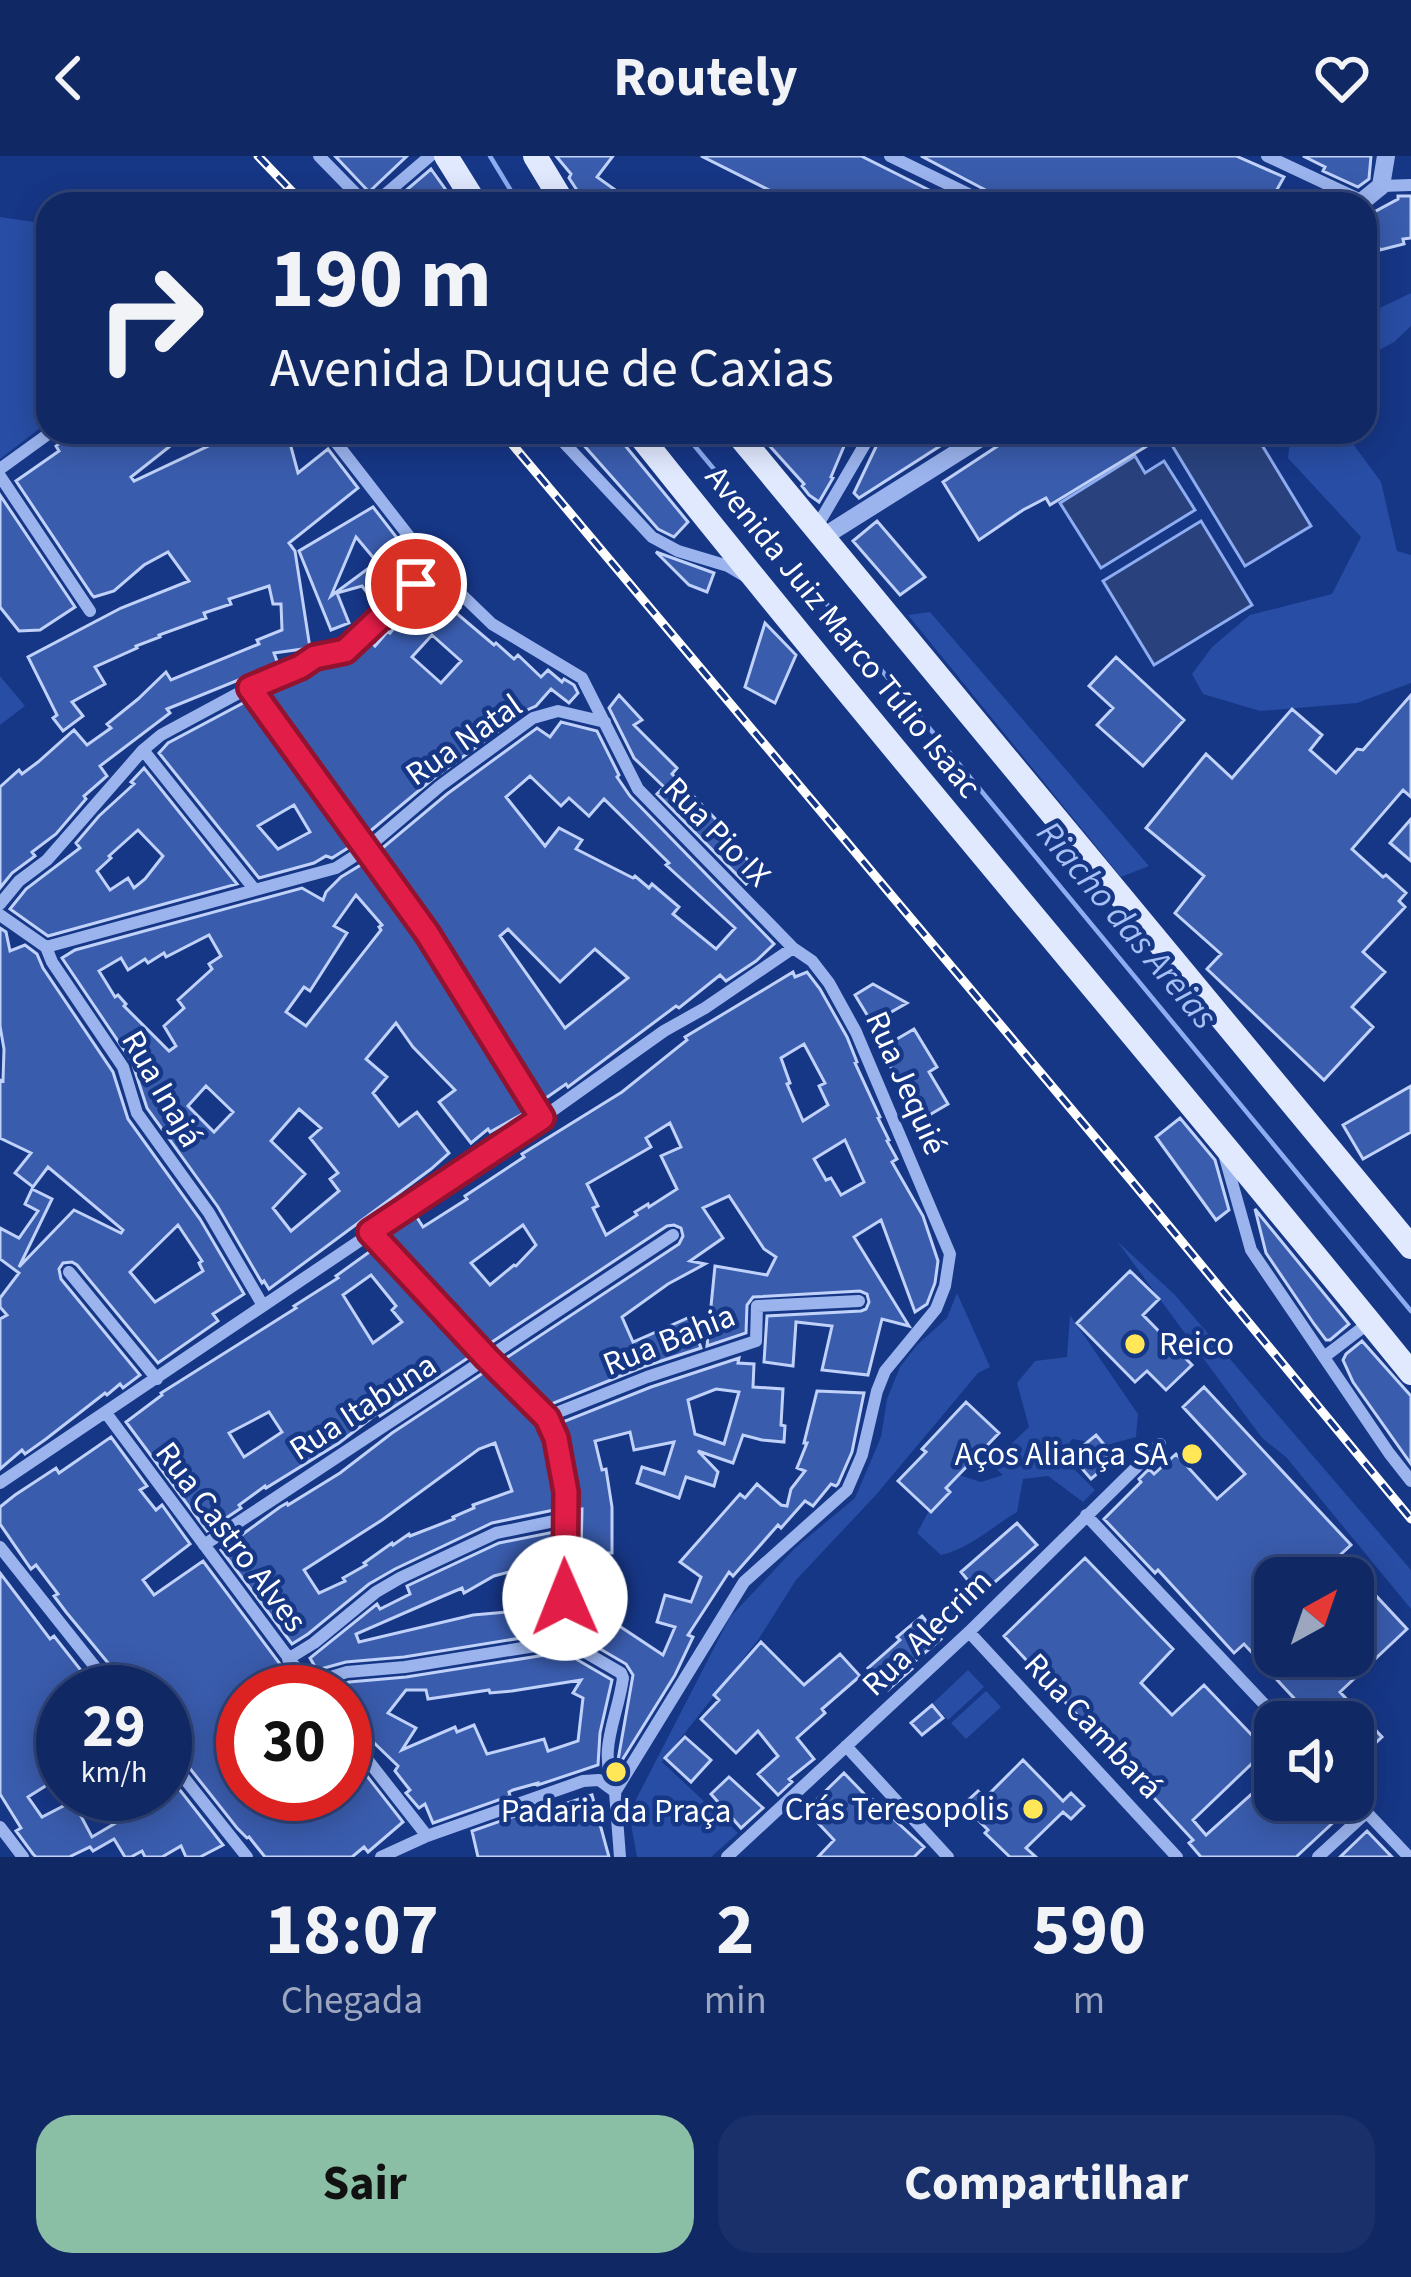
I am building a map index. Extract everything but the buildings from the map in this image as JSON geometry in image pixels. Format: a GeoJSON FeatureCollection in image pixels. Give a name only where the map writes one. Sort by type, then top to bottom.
{"type":"FeatureCollection","features":[{"type":"Feature","properties":{"kind":"main road"},"geometry":{"type":"LineString","coordinates":[[446,156],[468,192]]}},
{"type":"Feature","properties":{"kind":"main road"},"geometry":{"type":"LineString","coordinates":[[535,156],[557,192]]}},
{"type":"Feature","properties":{"kind":"main road","name":"Avenida Juiz Marco Túlio Isaac"},"geometry":{"type":"LineString","coordinates":[[647,444],[1411,1372]]}},
{"type":"Feature","properties":{"kind":"main road","name":"Avenida Juiz Marco Túlio Isaac"},"geometry":{"type":"LineString","coordinates":[[746,444],[1411,1247]]}},
{"type":"Feature","properties":{"kind":"street"},"geometry":{"type":"LineString","coordinates":[[320,156],[358,192]]}},
{"type":"Feature","properties":{"kind":"street"},"geometry":{"type":"LineString","coordinates":[[385,192],[430,156]]}},
{"type":"Feature","properties":{"kind":"street"},"geometry":{"type":"LineString","coordinates":[[890,156],[963,192]]}},
{"type":"Feature","properties":{"kind":"street"},"geometry":{"type":"LineString","coordinates":[[1267,156],[1339,192]]}},
{"type":"Feature","properties":{"kind":"street"},"geometry":{"type":"LineString","coordinates":[[1381,187],[1387,156]]}},
{"type":"Feature","properties":{"kind":"street"},"geometry":{"type":"LineString","coordinates":[[1375,192],[1381,187],[1411,185]]}},
{"type":"Feature","properties":{"kind":"street"},"geometry":{"type":"LineString","coordinates":[[36,444],[0,473],[90,611]]}},
{"type":"Feature","properties":{"kind":"street","name":"Rua Pio IX"},"geometry":{"type":"LineString","coordinates":[[337,444],[432,566],[492,624],[582,678],[638,789],[793,948]]}},
{"type":"Feature","properties":{"kind":"street"},"geometry":{"type":"LineString","coordinates":[[565,444],[652,537],[678,551],[728,566],[759,585]]}},
{"type":"Feature","properties":{"kind":"street"},"geometry":{"type":"LineString","coordinates":[[819,533],[865,444]]}},
{"type":"Feature","properties":{"kind":"street"},"geometry":{"type":"LineString","coordinates":[[819,533],[848,521],[971,444]]}},
{"type":"Feature","properties":{"kind":"street"},"geometry":{"type":"LineString","coordinates":[[830,504],[848,521]]}},
{"type":"Feature","properties":{"kind":"street"},"geometry":{"type":"LineString","coordinates":[[0,904],[19,881],[47,860],[161,735],[315,657],[345,651],[432,566]]}},
{"type":"Feature","properties":{"kind":"street"},"geometry":{"type":"LineString","coordinates":[[250,688],[427,933],[542,1118]]}},
{"type":"Feature","properties":{"kind":"street","name":"Rua Natal"},"geometry":{"type":"LineString","coordinates":[[46,947],[335,868],[533,718],[558,711],[605,722]]}},
{"type":"Feature","properties":{"kind":"street"},"geometry":{"type":"LineString","coordinates":[[143,750],[255,890]]}},
{"type":"Feature","properties":{"kind":"street","name":"Rua Inajá"},"geometry":{"type":"LineString","coordinates":[[0,915],[46,947],[123,1067],[137,1113],[218,1227],[262,1304]]}},
{"type":"Feature","properties":{"kind":"street"},"geometry":{"type":"LineString","coordinates":[[0,1483],[793,948]]}},
{"type":"Feature","properties":{"kind":"street","name":"Rua Jequié"},"geometry":{"type":"LineString","coordinates":[[615,1792],[743,1582],[847,1490],[862,1455],[885,1371],[936,1310],[945,1286],[950,1254],[856,1032],[829,983],[812,961],[793,948]]}},
{"type":"Feature","properties":{"kind":"street"},"geometry":{"type":"LineString","coordinates":[[1219,1136],[1251,1250],[1411,1481]]}},
{"type":"Feature","properties":{"kind":"street"},"geometry":{"type":"LineString","coordinates":[[370,1232],[547,1418],[565,1485],[566,1641]]}},
{"type":"Feature","properties":{"kind":"street","name":"Rua Itabuna"},"geometry":{"type":"LineString","coordinates":[[204,1545],[673,1235]]}},
{"type":"Feature","properties":{"kind":"street"},"geometry":{"type":"LineString","coordinates":[[69,1272],[157,1379]]}},
{"type":"Feature","properties":{"kind":"street","name":"Rua Bahia"},"geometry":{"type":"LineString","coordinates":[[547,1418],[647,1377],[756,1342],[758,1306],[859,1301]]}},
{"type":"Feature","properties":{"kind":"street"},"geometry":{"type":"LineString","coordinates":[[1324,1357],[1370,1322]]}},
{"type":"Feature","properties":{"kind":"street","name":"Rua Castro Alves"},"geometry":{"type":"LineString","coordinates":[[106,1413],[293,1665]]}},
{"type":"Feature","properties":{"kind":"street","name":"Rua Alecrim"},"geometry":{"type":"LineString","coordinates":[[728,1857],[969,1633],[1160,1444]]}},
{"type":"Feature","properties":{"kind":"street"},"geometry":{"type":"LineString","coordinates":[[1086,1515],[1261,1701]]}},
{"type":"Feature","properties":{"kind":"street"},"geometry":{"type":"LineString","coordinates":[[288,1659],[400,1577],[496,1533],[564,1519]]}},
{"type":"Feature","properties":{"kind":"street"},"geometry":{"type":"LineString","coordinates":[[0,1547],[94,1665]]}},
{"type":"Feature","properties":{"kind":"street","name":"Rua Cambará"},"geometry":{"type":"LineString","coordinates":[[969,1633],[1177,1857]]}},
{"type":"Feature","properties":{"kind":"street"},"geometry":{"type":"LineString","coordinates":[[372,1670],[566,1641],[621,1672],[605,1757],[615,1792],[618,1856]]}},
{"type":"Feature","properties":{"kind":"street"},"geometry":{"type":"LineString","coordinates":[[846,1746],[948,1857]]}},
{"type":"Feature","properties":{"kind":"street"},"geometry":{"type":"LineString","coordinates":[[372,1766],[427,1837]]}},
{"type":"Feature","properties":{"kind":"street"},"geometry":{"type":"LineString","coordinates":[[381,1857],[583,1781],[599,1780],[615,1792]]}},
{"type":"Feature","properties":{"kind":"street"},"geometry":{"type":"LineString","coordinates":[[192,1788],[247,1857]]}},
{"type":"Feature","properties":{"kind":"street"},"geometry":{"type":"LineString","coordinates":[[1374,1820],[1409,1857]]}},
{"type":"Feature","properties":{"kind":"street"},"geometry":{"type":"LineString","coordinates":[[1318,1857],[1356,1821]]}},
{"type":"Feature","properties":{"kind":"street"},"geometry":{"type":"LineString","coordinates":[[0,1827],[22,1857]]}},
{"type":"Feature","properties":{"kind":"shaded area"},"geometry":{"type":"Polygon","coordinates":[[[0,217],[36,222],[36,431],[0,459],[0,217]]]}},
{"type":"Feature","properties":{"kind":"shaded area"},"geometry":{"type":"Polygon","coordinates":[[[1411,293],[1411,326],[1377,351],[1377,309],[1411,293]]]}},
{"type":"Feature","properties":{"kind":"shaded area"},"geometry":{"type":"Polygon","coordinates":[[[1171,444],[1261,444],[1311,526],[1245,566],[1171,444]]]}},
{"type":"Feature","properties":{"kind":"shaded area"},"geometry":{"type":"Polygon","coordinates":[[[1290,444],[1353,444],[1381,482],[1397,551],[1411,555],[1411,683],[1357,703],[1260,711],[1203,694],[1192,674],[1212,647],[1250,615],[1332,594],[1361,537],[1288,458],[1290,444]]]}},
{"type":"Feature","properties":{"kind":"shaded area"},"geometry":{"type":"Polygon","coordinates":[[[1135,456],[1145,473],[1164,461],[1195,510],[1101,568],[1060,503],[1135,456]]]}},
{"type":"Feature","properties":{"kind":"shaded area"},"geometry":{"type":"Polygon","coordinates":[[[1201,521],[1252,605],[1154,665],[1103,581],[1201,521]]]}},
{"type":"Feature","properties":{"kind":"shaded area"},"geometry":{"type":"Polygon","coordinates":[[[930,612],[1149,866],[1121,877],[908,615],[930,612]]]}},
{"type":"Feature","properties":{"kind":"shaded area"},"geometry":{"type":"Polygon","coordinates":[[[0,676],[25,706],[0,725],[0,676]]]}},
{"type":"Feature","properties":{"kind":"shaded area"},"geometry":{"type":"Polygon","coordinates":[[[1117,1241],[1175,1295],[1411,1570],[1411,1609],[1374,1564],[1374,1557],[1368,1557],[1286,1457],[1262,1438],[1117,1241]]]}},
{"type":"Feature","properties":{"kind":"shaded area"},"geometry":{"type":"Polygon","coordinates":[[[957,1293],[990,1367],[978,1373],[875,1496],[796,1580],[758,1640],[662,1762],[738,1833],[711,1857],[637,1857],[629,1813],[730,1617],[795,1548],[855,1498],[881,1437],[887,1399],[900,1367],[947,1318],[957,1293]]]}},
{"type":"Feature","properties":{"kind":"shaded area"},"geometry":{"type":"Polygon","coordinates":[[[1070,1315],[1138,1414],[1136,1437],[1107,1445],[1072,1439],[1061,1456],[1095,1490],[1083,1502],[1048,1476],[1023,1479],[1017,1512],[971,1543],[941,1555],[917,1533],[930,1509],[931,1466],[981,1482],[1003,1475],[990,1464],[1029,1427],[1017,1383],[1035,1361],[1067,1357],[1070,1315]]]}},
{"type":"Feature","properties":{"kind":"shaded area"},"geometry":{"type":"Polygon","coordinates":[[[968,1670],[984,1687],[948,1720],[933,1703],[968,1670]]]}},
{"type":"Feature","properties":{"kind":"shaded area"},"geometry":{"type":"Polygon","coordinates":[[[986,1691],[1001,1707],[966,1739],[951,1723],[986,1691]]]}},
{"type":"Feature","properties":{"kind":"waterway","name":"Riacho das Areias"},"geometry":{"type":"LineString","coordinates":[[490,156],[512,192]]}},
{"type":"Feature","properties":{"kind":"waterway","name":"Riacho das Areias"},"geometry":{"type":"LineString","coordinates":[[693,444],[783,552]]}},
{"type":"Feature","properties":{"kind":"waterway","name":"Riacho das Areias"},"geometry":{"type":"LineString","coordinates":[[802,574],[1411,1311]]}},
{"type":"Feature","properties":{"kind":"railway"},"geometry":{"type":"LineString","coordinates":[[258,156],[292,192]]}},
{"type":"Feature","properties":{"kind":"railway"},"geometry":{"type":"LineString","coordinates":[[512,444],[1411,1519]]}},
{"type":"Feature","properties":{"kind":"place","name":"Reico"},"geometry":{"type":"Point","coordinates":[1135,1344]}},
{"type":"Feature","properties":{"kind":"place","name":"Aços Aliança SA"},"geometry":{"type":"Point","coordinates":[1192,1454]}},
{"type":"Feature","properties":{"kind":"place","name":"Padaria da Praça"},"geometry":{"type":"Point","coordinates":[616,1772]}},
{"type":"Feature","properties":{"kind":"place","name":"Crás Teresopolis"},"geometry":{"type":"Point","coordinates":[1033,1809]}},
{"type":"Feature","properties":{"kind":"route"},"geometry":{"type":"LineString","coordinates":[[416,584],[345,651],[315,657],[250,688],[427,933],[542,1118],[370,1232],[547,1418],[556,1438],[566,1492],[565,1598]]}}]}
